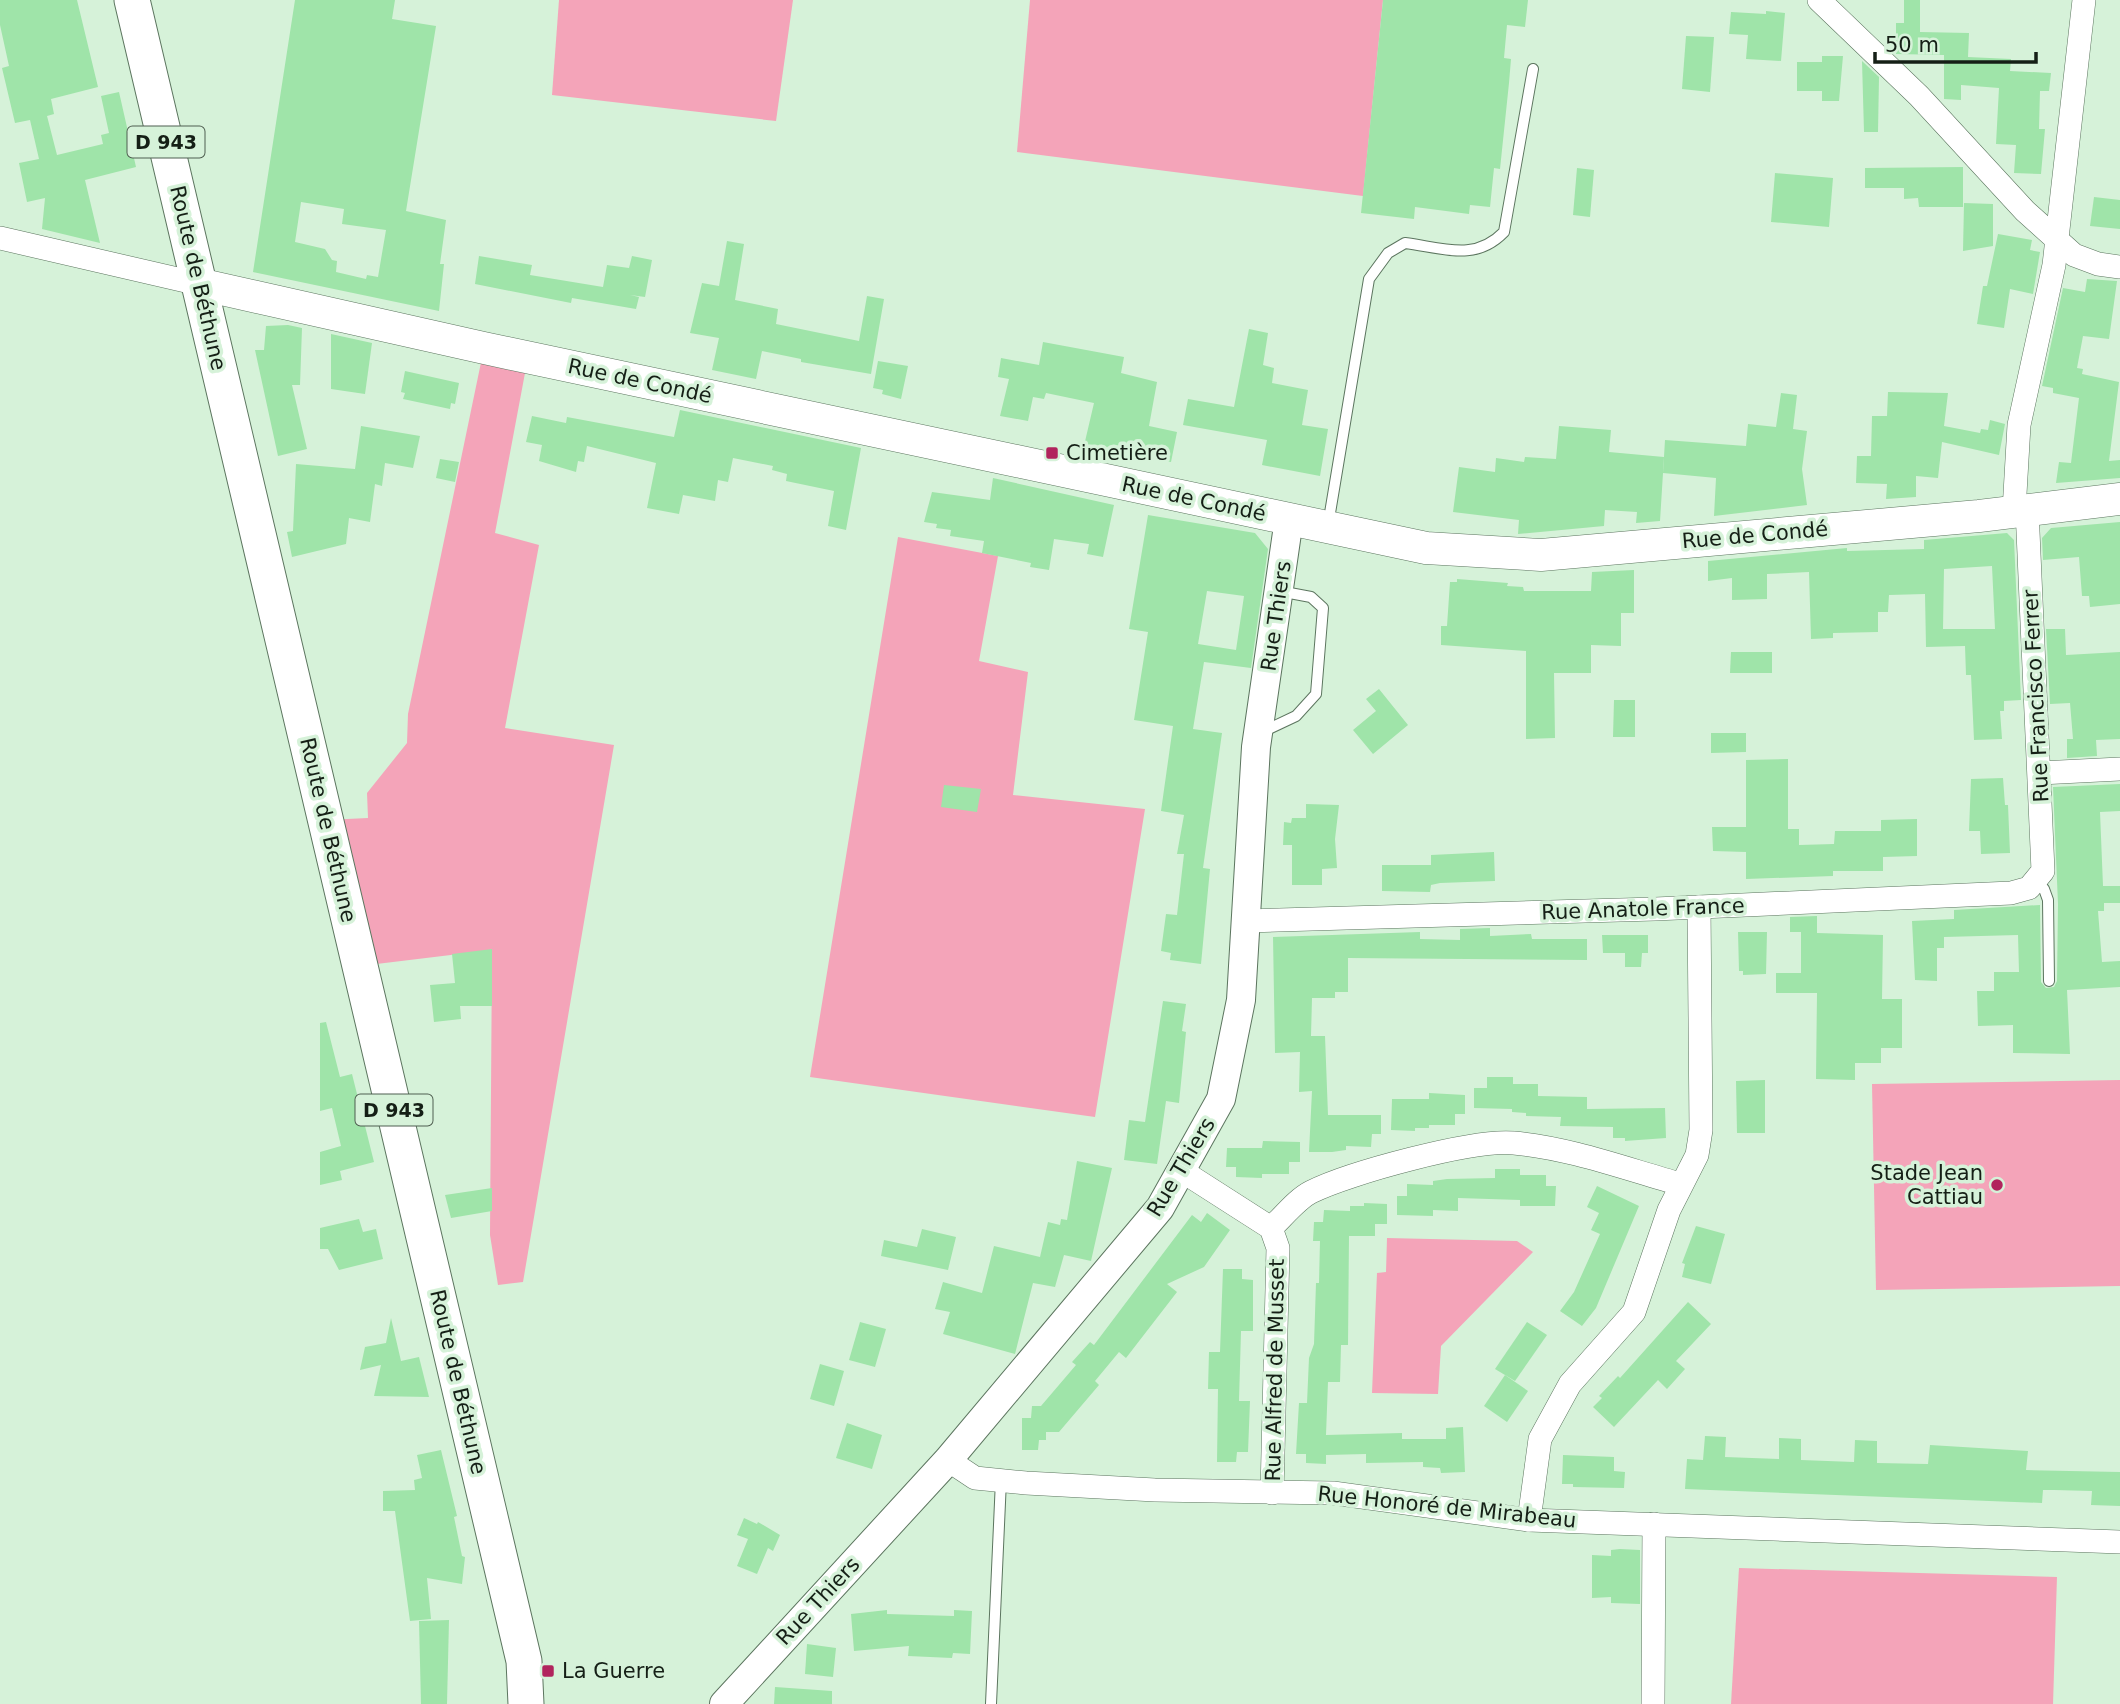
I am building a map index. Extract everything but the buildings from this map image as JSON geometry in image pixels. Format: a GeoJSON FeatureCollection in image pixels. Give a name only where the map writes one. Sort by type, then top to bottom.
{"type":"FeatureCollection","features":[{"type":"Feature","properties":{"kind":"main road","name":"Route de Béthune"},"geometry":{"type":"LineString","coordinates":[[132,0],[524,1661],[526,1704]]}},
{"type":"Feature","properties":{"kind":"main road","name":"Rue de Condé"},"geometry":{"type":"LineString","coordinates":[[199,284],[495,350],[1426,548],[1541,555],[2120,499]]}},
{"type":"Feature","properties":{"kind":"main road","name":"Route de Béthune"},"geometry":{"type":"LineString","coordinates":[[524,1661],[535,1676],[543,1704]]}},
{"type":"Feature","properties":{"kind":"street"},"geometry":{"type":"LineString","coordinates":[[1819,0],[1919,96],[2025,211],[2081,258],[2120,267]]}},
{"type":"Feature","properties":{"kind":"street","name":"Rue Francisco Ferrer"},"geometry":{"type":"LineString","coordinates":[[2037,881],[2043,871],[2040,773],[2021,510],[2019,425],[2057,239],[2084,0]]}},
{"type":"Feature","properties":{"kind":"street"},"geometry":{"type":"LineString","coordinates":[[0,237],[199,284]]}},
{"type":"Feature","properties":{"kind":"street","name":"Rue Thiers"},"geometry":{"type":"LineString","coordinates":[[724,1704],[948,1460],[1003,1391],[1160,1208],[1221,1099],[1241,1000],[1258,734],[1289,519]]}},
{"type":"Feature","properties":{"kind":"street"},"geometry":{"type":"LineString","coordinates":[[2040,773],[2120,769]]}},
{"type":"Feature","properties":{"kind":"street","name":"Rue Anatole France"},"geometry":{"type":"LineString","coordinates":[[1247,921],[1699,907],[2011,892],[2029,888],[2037,881]]}},
{"type":"Feature","properties":{"kind":"street"},"geometry":{"type":"LineString","coordinates":[[1529,1520],[1540,1439],[1570,1384],[1634,1312],[1681,1184],[1697,1155],[1702,1130],[1699,907]]}},
{"type":"Feature","properties":{"kind":"street"},"geometry":{"type":"LineString","coordinates":[[1272,1228],[1309,1193],[1381,1167],[1474,1146],[1512,1142],[1578,1155],[1681,1184]]}},
{"type":"Feature","properties":{"kind":"street","name":"Rue Alfred de Musset"},"geometry":{"type":"LineString","coordinates":[[1182,1171],[1272,1228],[1278,1248],[1272,1493]]}},
{"type":"Feature","properties":{"kind":"street","name":"Rue Honoré de Mirabeau"},"geometry":{"type":"LineString","coordinates":[[948,1460],[975,1478],[1155,1490],[1333,1493],[1529,1520],[2120,1542]]}},
{"type":"Feature","properties":{"kind":"street"},"geometry":{"type":"LineString","coordinates":[[1653,1704],[1654,1524]]}},
{"type":"Feature","properties":{"kind":"lane"},"geometry":{"type":"LineString","coordinates":[[1327,527],[1369,279],[1388,253],[1405,243],[1470,253],[1493,243],[1504,232],[1533,69]]}},
{"type":"Feature","properties":{"kind":"lane"},"geometry":{"type":"LineString","coordinates":[[1258,734],[1296,716],[1316,694],[1323,608],[1311,597],[1279,591]]}},
{"type":"Feature","properties":{"kind":"lane"},"geometry":{"type":"LineString","coordinates":[[2037,881],[2044,888],[2048,900],[2049,981]]}},
{"type":"Feature","properties":{"kind":"lane"},"geometry":{"type":"LineString","coordinates":[[991,1704],[1001,1480]]}},
{"type":"Feature","properties":{"kind":"shaded area"},"geometry":{"type":"Polygon","coordinates":[[[559,0],[793,0],[776,121],[552,95],[559,0]]]}},
{"type":"Feature","properties":{"kind":"shaded area"},"geometry":{"type":"Polygon","coordinates":[[[1030,0],[1383,0],[1363,196],[1017,152],[1030,0]]]}},
{"type":"Feature","properties":{"kind":"shaded area"},"geometry":{"type":"Polygon","coordinates":[[[484,348],[528,357],[495,533],[539,545],[505,728],[614,745],[523,1282],[498,1285],[490,1235],[492,950],[360,966],[326,820],[368,818],[367,793],[407,743],[408,714],[484,348]]]}},
{"type":"Feature","properties":{"kind":"shaded area"},"geometry":{"type":"Polygon","coordinates":[[[898,537],[998,556],[979,661],[1028,672],[1013,795],[1145,809],[1095,1117],[810,1077],[898,537]]]}},
{"type":"Feature","properties":{"kind":"shaded area","name":"Stade Jean Cattiau"},"geometry":{"type":"Polygon","coordinates":[[[2120,1080],[2120,1286],[1876,1290],[1872,1084],[2120,1080]]]}},
{"type":"Feature","properties":{"kind":"shaded area"},"geometry":{"type":"Polygon","coordinates":[[[1387,1238],[1517,1241],[1533,1252],[1441,1346],[1438,1394],[1372,1393],[1377,1273],[1386,1272],[1387,1238]]]}},
{"type":"Feature","properties":{"kind":"shaded area"},"geometry":{"type":"Polygon","coordinates":[[[1739,1568],[2057,1577],[2053,1704],[1731,1704],[1739,1568]]]}},
{"type":"Feature","properties":{"kind":"place","name":"Cimetière"},"geometry":{"type":"Point","coordinates":[1052,453]}},
{"type":"Feature","properties":{"kind":"place","name":"Stade Jean Cattiau"},"geometry":{"type":"Point","coordinates":[1997,1185]}},
{"type":"Feature","properties":{"kind":"place","name":"La Guerre"},"geometry":{"type":"Point","coordinates":[548,1671]}}]}
